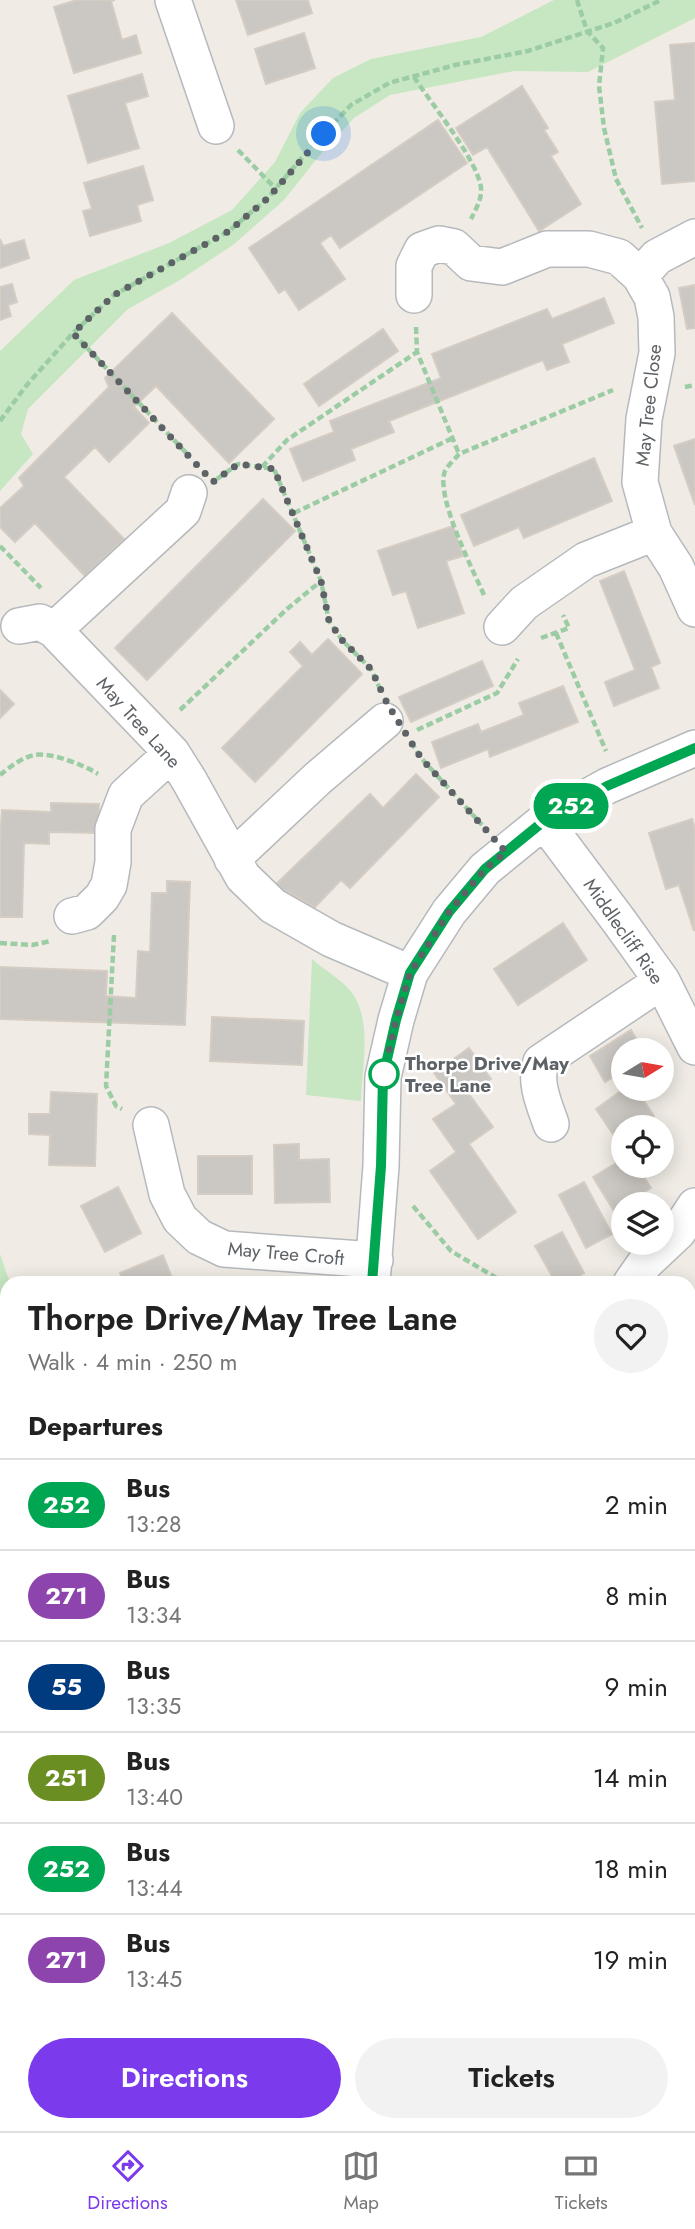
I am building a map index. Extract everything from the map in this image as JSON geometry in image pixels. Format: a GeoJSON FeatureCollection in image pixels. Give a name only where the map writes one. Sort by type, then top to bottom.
{"type":"FeatureCollection","features":[{"type":"Feature","properties":{"kind":"street"},"geometry":{"type":"LineString","coordinates":[[173,0],[216,126]]}},
{"type":"Feature","properties":{"kind":"street"},"geometry":{"type":"LineString","coordinates":[[648,267],[695,237]]}},
{"type":"Feature","properties":{"kind":"street"},"geometry":{"type":"LineString","coordinates":[[414,295],[414,266],[422,250],[439,244],[454,247]]}},
{"type":"Feature","properties":{"kind":"street","name":"May Tree Close"},"geometry":{"type":"LineString","coordinates":[[454,247],[471,263],[502,267],[547,249],[589,249],[648,267],[656,317],[657,353],[644,419],[640,482],[654,533],[685,561],[695,608]]}},
{"type":"Feature","properties":{"kind":"street"},"geometry":{"type":"LineString","coordinates":[[19,626],[40,622],[61,623],[183,511],[192,478]]}},
{"type":"Feature","properties":{"kind":"street"},"geometry":{"type":"LineString","coordinates":[[512,640],[524,603],[586,560],[654,533]]}},
{"type":"Feature","properties":{"kind":"street","name":"May Tree Lane"},"geometry":{"type":"LineString","coordinates":[[61,623],[163,744],[189,780],[243,877],[273,906],[331,939],[410,973]]}},
{"type":"Feature","properties":{"kind":"street"},"geometry":{"type":"LineString","coordinates":[[232,859],[317,779],[384,707]]}},
{"type":"Feature","properties":{"kind":"street"},"geometry":{"type":"LineString","coordinates":[[72,916],[86,912],[102,897],[110,884],[113,829],[126,795],[163,744]]}},
{"type":"Feature","properties":{"kind":"street"},"geometry":{"type":"LineString","coordinates":[[373,1271],[381,1166],[383,1077],[410,973],[449,912],[485,869],[544,821],[618,781],[695,748]]}},
{"type":"Feature","properties":{"kind":"street","name":"Middlecliff Rise"},"geometry":{"type":"LineString","coordinates":[[544,821],[662,981],[695,1047]]}},
{"type":"Feature","properties":{"kind":"street"},"geometry":{"type":"LineString","coordinates":[[551,1124],[541,1098],[538,1072],[541,1062],[662,981]]}},
{"type":"Feature","properties":{"kind":"street","name":"May Tree Croft"},"geometry":{"type":"LineString","coordinates":[[151,1125],[167,1194],[180,1219],[199,1237],[225,1249],[373,1271]]}},
{"type":"Feature","properties":{"kind":"street"},"geometry":{"type":"LineString","coordinates":[[636,1276],[645,1263],[689,1228]]}},
{"type":"Feature","properties":{"kind":"path"},"geometry":{"type":"LineString","coordinates":[[577,0],[587,32],[603,48],[599,86],[604,128],[616,179],[648,267]]}},
{"type":"Feature","properties":{"kind":"path"},"geometry":{"type":"LineString","coordinates":[[0,421],[26,386],[73,333],[114,295],[229,231],[268,198],[351,105],[389,83],[455,65],[528,51],[614,23],[661,0]]}},
{"type":"Feature","properties":{"kind":"path"},"geometry":{"type":"LineString","coordinates":[[414,77],[477,170],[482,191],[478,205],[454,247]]}},
{"type":"Feature","properties":{"kind":"path"},"geometry":{"type":"LineString","coordinates":[[216,126],[276,189]]}},
{"type":"Feature","properties":{"kind":"path"},"geometry":{"type":"LineString","coordinates":[[414,295],[418,352],[459,454]]}},
{"type":"Feature","properties":{"kind":"path"},"geometry":{"type":"LineString","coordinates":[[73,333],[192,478],[213,482],[238,464],[274,469],[321,581],[329,621],[342,640],[371,669],[384,707]]}},
{"type":"Feature","properties":{"kind":"path"},"geometry":{"type":"LineString","coordinates":[[262,467],[287,440],[418,352]]}},
{"type":"Feature","properties":{"kind":"path"},"geometry":{"type":"LineString","coordinates":[[506,852],[421,758],[407,734],[497,693],[512,640],[488,604],[453,526],[444,486],[445,471],[459,454],[653,373]]}},
{"type":"Feature","properties":{"kind":"path"},"geometry":{"type":"LineString","coordinates":[[294,513],[453,438]]}},
{"type":"Feature","properties":{"kind":"path"},"geometry":{"type":"LineString","coordinates":[[0,546],[61,623]]}},
{"type":"Feature","properties":{"kind":"path"},"geometry":{"type":"LineString","coordinates":[[163,744],[287,609],[321,581]]}},
{"type":"Feature","properties":{"kind":"path"},"geometry":{"type":"LineString","coordinates":[[556,633],[618,781]]}},
{"type":"Feature","properties":{"kind":"path"},"geometry":{"type":"LineString","coordinates":[[0,775],[16,762],[36,755],[65,759],[94,771],[126,795]]}},
{"type":"Feature","properties":{"kind":"path"},"geometry":{"type":"LineString","coordinates":[[102,897],[115,937],[106,1086],[116,1106],[151,1125]]}},
{"type":"Feature","properties":{"kind":"path"},"geometry":{"type":"LineString","coordinates":[[0,943],[32,945],[50,942],[72,916]]}},
{"type":"Feature","properties":{"kind":"path"},"geometry":{"type":"LineString","coordinates":[[381,1166],[451,1251],[493,1276]]}},
{"type":"Feature","properties":{"kind":"green space"},"geometry":{"type":"Polygon","coordinates":[[[554,0],[695,0],[695,18],[588,72],[514,71],[390,95],[354,118],[284,200],[233,245],[180,280],[128,309],[28,409],[21,434],[33,454],[0,491],[0,351],[74,280],[169,243],[232,210],[275,162],[300,113],[333,78],[371,59],[481,37],[554,0]]]}},
{"type":"Feature","properties":{"kind":"green space"},"geometry":{"type":"Polygon","coordinates":[[[312,959],[349,989],[359,1006],[364,1032],[361,1101],[306,1095],[312,959]]]}},
{"type":"Feature","properties":{"kind":"green space"},"geometry":{"type":"Polygon","coordinates":[[[0,1254],[8,1276],[0,1276],[0,1254]]]}},
{"type":"Feature","properties":{"kind":"building"},"geometry":{"type":"Polygon","coordinates":[[[77,0],[115,0],[111,1],[122,40],[136,35],[141,53],[74,73],[54,7],[77,0]]]}},
{"type":"Feature","properties":{"kind":"building"},"geometry":{"type":"Polygon","coordinates":[[[236,0],[308,0],[312,13],[248,35],[236,0]]]}},
{"type":"Feature","properties":{"kind":"building"},"geometry":{"type":"Polygon","coordinates":[[[304,33],[315,68],[266,84],[255,49],[304,33]]]}},
{"type":"Feature","properties":{"kind":"building"},"geometry":{"type":"Polygon","coordinates":[[[695,43],[695,181],[662,184],[655,102],[675,100],[670,45],[695,43]]]}},
{"type":"Feature","properties":{"kind":"building"},"geometry":{"type":"Polygon","coordinates":[[[142,74],[148,96],[125,103],[139,148],[88,163],[68,96],[142,74]]]}},
{"type":"Feature","properties":{"kind":"building"},"geometry":{"type":"Polygon","coordinates":[[[522,86],[548,128],[544,130],[558,152],[551,156],[581,204],[539,231],[487,147],[473,155],[456,128],[522,86]]]}},
{"type":"Feature","properties":{"kind":"building"},"geometry":{"type":"Polygon","coordinates":[[[438,120],[467,163],[340,248],[331,235],[320,243],[345,279],[299,310],[285,289],[279,293],[249,248],[438,120]]]}},
{"type":"Feature","properties":{"kind":"building"},"geometry":{"type":"Polygon","coordinates":[[[143,166],[153,200],[137,205],[141,221],[90,236],[83,211],[92,209],[84,183],[143,166]]]}},
{"type":"Feature","properties":{"kind":"building"},"geometry":{"type":"Polygon","coordinates":[[[0,239],[3,246],[24,240],[29,258],[0,268],[0,239]]]}},
{"type":"Feature","properties":{"kind":"building"},"geometry":{"type":"Polygon","coordinates":[[[12,284],[17,302],[8,305],[11,316],[0,320],[0,287],[12,284]]]}},
{"type":"Feature","properties":{"kind":"building"},"geometry":{"type":"Polygon","coordinates":[[[695,285],[695,328],[687,329],[679,288],[695,285]]]}},
{"type":"Feature","properties":{"kind":"building"},"geometry":{"type":"Polygon","coordinates":[[[604,298],[614,323],[562,344],[569,362],[547,370],[543,360],[389,421],[394,432],[351,449],[355,460],[303,481],[290,449],[334,432],[330,421],[441,378],[432,354],[547,309],[552,319],[604,298]]]}},
{"type":"Feature","properties":{"kind":"building"},"geometry":{"type":"Polygon","coordinates":[[[172,313],[274,419],[229,463],[156,386],[134,407],[149,423],[109,462],[95,447],[64,477],[124,539],[85,576],[35,523],[15,542],[0,527],[0,508],[24,486],[19,478],[109,387],[105,378],[172,313]]]}},
{"type":"Feature","properties":{"kind":"building"},"geometry":{"type":"Polygon","coordinates":[[[383,329],[398,351],[319,406],[304,384],[383,329]]]}},
{"type":"Feature","properties":{"kind":"building"},"geometry":{"type":"Polygon","coordinates":[[[695,439],[695,505],[674,446],[695,439]]]}},
{"type":"Feature","properties":{"kind":"building"},"geometry":{"type":"Polygon","coordinates":[[[594,458],[612,501],[524,538],[519,527],[474,546],[461,515],[594,458]]]}},
{"type":"Feature","properties":{"kind":"building"},"geometry":{"type":"Polygon","coordinates":[[[263,499],[295,531],[147,680],[115,648],[263,499]]]}},
{"type":"Feature","properties":{"kind":"building"},"geometry":{"type":"Polygon","coordinates":[[[453,526],[463,556],[446,561],[464,613],[418,628],[406,591],[393,595],[378,551],[453,526]]]}},
{"type":"Feature","properties":{"kind":"building"},"geometry":{"type":"Polygon","coordinates":[[[624,571],[660,663],[651,667],[659,688],[614,706],[605,682],[635,670],[600,581],[624,571]]]}},
{"type":"Feature","properties":{"kind":"building"},"geometry":{"type":"Polygon","coordinates":[[[328,639],[362,674],[255,782],[222,748],[303,666],[290,652],[300,642],[312,655],[328,639]]]}},
{"type":"Feature","properties":{"kind":"building"},"geometry":{"type":"Polygon","coordinates":[[[482,661],[493,686],[411,722],[399,697],[482,661]]]}},
{"type":"Feature","properties":{"kind":"building"},"geometry":{"type":"Polygon","coordinates":[[[563,686],[578,722],[490,757],[488,749],[441,768],[432,742],[478,724],[481,732],[524,715],[519,703],[563,686]]]}},
{"type":"Feature","properties":{"kind":"building"},"geometry":{"type":"Polygon","coordinates":[[[0,690],[14,704],[0,718],[0,690]]]}},
{"type":"Feature","properties":{"kind":"building"},"geometry":{"type":"Polygon","coordinates":[[[416,774],[439,797],[350,888],[341,880],[315,907],[275,885],[370,794],[383,808],[416,774]]]}},
{"type":"Feature","properties":{"kind":"building"},"geometry":{"type":"Polygon","coordinates":[[[51,803],[99,804],[98,833],[49,832],[49,844],[24,843],[22,917],[0,917],[2,810],[51,812],[51,803]]]}},
{"type":"Feature","properties":{"kind":"building"},"geometry":{"type":"Polygon","coordinates":[[[692,819],[695,828],[694,931],[679,885],[666,889],[649,833],[692,819]]]}},
{"type":"Feature","properties":{"kind":"building"},"geometry":{"type":"Polygon","coordinates":[[[167,881],[190,882],[185,1025],[0,1019],[0,967],[107,971],[106,996],[136,998],[138,951],[150,952],[152,893],[167,893],[167,881]]]}},
{"type":"Feature","properties":{"kind":"building"},"geometry":{"type":"Polygon","coordinates":[[[563,923],[587,960],[518,1005],[494,969],[563,923]]]}},
{"type":"Feature","properties":{"kind":"building"},"geometry":{"type":"Polygon","coordinates":[[[212,1017],[304,1021],[302,1065],[210,1061],[212,1017]]]}},
{"type":"Feature","properties":{"kind":"building"},"geometry":{"type":"Polygon","coordinates":[[[631,1030],[636,1038],[618,1038],[631,1030]]]}},
{"type":"Feature","properties":{"kind":"building"},"geometry":{"type":"Polygon","coordinates":[[[611,1043],[611,1078],[605,1082],[590,1056],[611,1043]]]}},
{"type":"Feature","properties":{"kind":"building"},"geometry":{"type":"Polygon","coordinates":[[[469,1048],[491,1079],[469,1094],[493,1127],[469,1144],[516,1212],[478,1239],[430,1171],[456,1152],[433,1119],[456,1104],[434,1073],[469,1048]]]}},
{"type":"Feature","properties":{"kind":"building"},"geometry":{"type":"Polygon","coordinates":[[[51,1092],[97,1094],[95,1166],[49,1165],[50,1135],[29,1134],[29,1114],[50,1114],[51,1092]]]}},
{"type":"Feature","properties":{"kind":"building"},"geometry":{"type":"Polygon","coordinates":[[[611,1098],[611,1101],[644,1101],[653,1115],[611,1115],[611,1131],[596,1109],[611,1098]]]}},
{"type":"Feature","properties":{"kind":"building"},"geometry":{"type":"Polygon","coordinates":[[[299,1144],[299,1160],[329,1159],[330,1202],[275,1203],[274,1145],[299,1144]]]}},
{"type":"Feature","properties":{"kind":"building"},"geometry":{"type":"Polygon","coordinates":[[[198,1156],[252,1156],[252,1194],[198,1194],[198,1156]]]}},
{"type":"Feature","properties":{"kind":"building"},"geometry":{"type":"Polygon","coordinates":[[[611,1166],[611,1178],[645,1178],[651,1188],[645,1192],[611,1192],[611,1206],[593,1177],[611,1166]]]}},
{"type":"Feature","properties":{"kind":"building"},"geometry":{"type":"Polygon","coordinates":[[[584,1182],[611,1235],[586,1248],[559,1195],[584,1182]]]}},
{"type":"Feature","properties":{"kind":"building"},"geometry":{"type":"Polygon","coordinates":[[[118,1187],[141,1233],[105,1252],[81,1206],[118,1187]]]}},
{"type":"Feature","properties":{"kind":"building"},"geometry":{"type":"Polygon","coordinates":[[[562,1232],[584,1273],[579,1276],[552,1276],[535,1246],[562,1232]]]}},
{"type":"Feature","properties":{"kind":"building"},"geometry":{"type":"Polygon","coordinates":[[[163,1255],[171,1276],[121,1276],[120,1273],[163,1255]]]}},
{"type":"Feature","properties":{"kind":"bus line","name":"252"},"geometry":{"type":"LineString","coordinates":[[373,1276],[381,1166],[383,1077],[410,973],[449,912],[485,869],[544,821],[607,786],[695,748]]}},
{"type":"Feature","properties":{"kind":"place","name":"Thorpe Drive/May Tree Lane"},"geometry":{"type":"Point","coordinates":[384,1074]}},
{"type":"Feature","properties":{"kind":"route"},"geometry":{"type":"LineString","coordinates":[[324,134],[268,198],[229,231],[114,295],[73,333],[213,482],[238,464],[274,469],[321,581],[329,621],[342,640],[371,669],[388,705],[421,758],[506,852],[485,869],[449,912],[410,973],[383,1077],[384,1074]]}}]}
